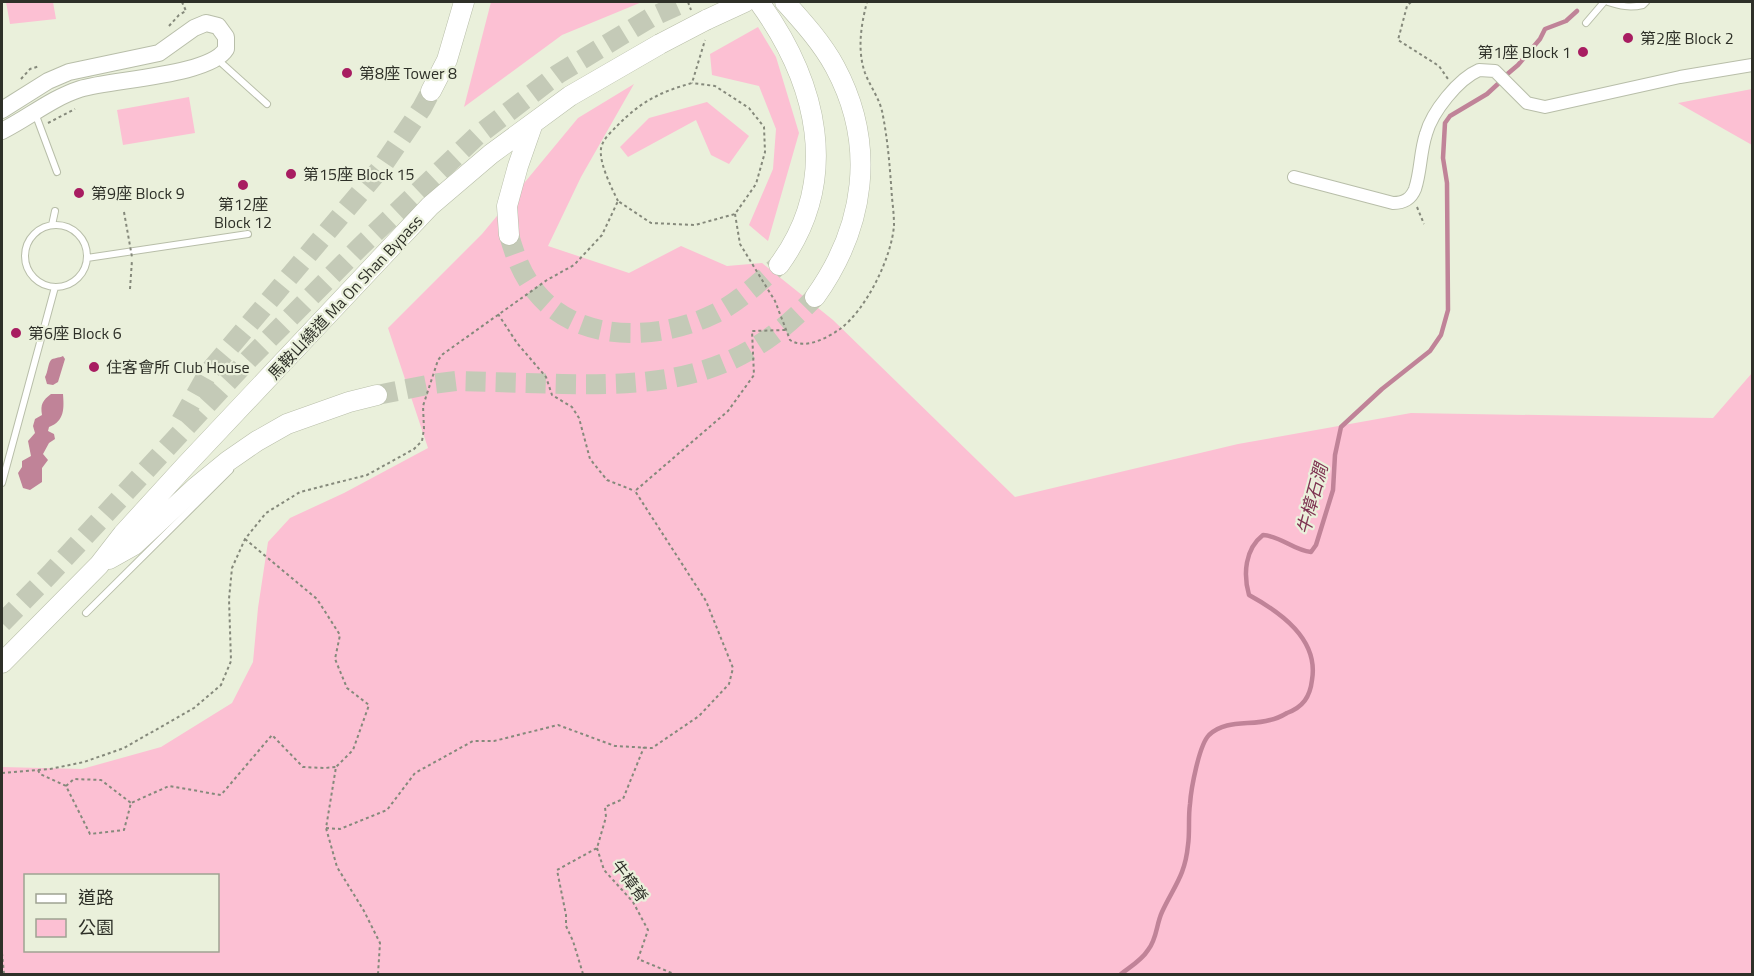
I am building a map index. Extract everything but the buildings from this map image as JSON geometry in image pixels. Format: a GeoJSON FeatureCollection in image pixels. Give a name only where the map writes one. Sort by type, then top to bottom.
{"type":"FeatureCollection","features":[{"type":"Feature","properties":{"kind":"main road"},"geometry":{"type":"LineString","coordinates":[[431,92],[447,60],[464,2]]}},
{"type":"Feature","properties":{"kind":"main road","name":"馬鞍山繞道 Ma On Shan Bypass"},"geometry":{"type":"LineString","coordinates":[[141,526],[430,206],[491,154],[570,96],[660,44],[745,2]]}},
{"type":"Feature","properties":{"kind":"main road"},"geometry":{"type":"LineString","coordinates":[[759,2],[776,27],[794,62],[807,95],[817,138],[809,206],[800,231],[779,265]]}},
{"type":"Feature","properties":{"kind":"main road"},"geometry":{"type":"LineString","coordinates":[[785,2],[815,37],[835,66],[850,101],[859,137],[861,175],[855,215],[839,258],[814,297]]}},
{"type":"Feature","properties":{"kind":"main road"},"geometry":{"type":"LineString","coordinates":[[508,235],[507,206],[533,123]]}},
{"type":"Feature","properties":{"kind":"main road"},"geometry":{"type":"LineString","coordinates":[[2,663],[99,565],[134,545],[141,526],[242,451],[287,424],[377,395]]}},
{"type":"Feature","properties":{"kind":"street"},"geometry":{"type":"LineString","coordinates":[[2,110],[48,81],[69,72],[159,53],[191,26],[206,23],[224,27],[226,49],[216,59],[173,72],[79,89],[2,130]]}},
{"type":"Feature","properties":{"kind":"street"},"geometry":{"type":"LineString","coordinates":[[1294,177],[1393,204],[1400,203],[1412,196],[1418,181],[1426,132],[1434,116],[1456,88],[1475,72],[1484,69],[1497,73],[1527,104],[1545,107],[1680,76],[1752,65]]}},
{"type":"Feature","properties":{"kind":"street"},"geometry":{"type":"LineString","coordinates":[[19,99],[31,104],[35,112]]}},
{"type":"Feature","properties":{"kind":"lane"},"geometry":{"type":"LineString","coordinates":[[1586,23],[1606,2],[1632,7],[1643,5],[1646,2]]}},
{"type":"Feature","properties":{"kind":"lane"},"geometry":{"type":"LineString","coordinates":[[216,59],[267,104]]}},
{"type":"Feature","properties":{"kind":"lane"},"geometry":{"type":"LineString","coordinates":[[35,112],[57,172]]}},
{"type":"Feature","properties":{"kind":"lane"},"geometry":{"type":"LineString","coordinates":[[52,225],[55,211]]}},
{"type":"Feature","properties":{"kind":"lane"},"geometry":{"type":"LineString","coordinates":[[52,225],[73,230],[81,238],[87,258],[85,267],[73,282],[55,287],[36,280],[29,272],[25,262],[28,242],[34,234],[52,225]]}},
{"type":"Feature","properties":{"kind":"lane"},"geometry":{"type":"LineString","coordinates":[[87,258],[248,234]]}},
{"type":"Feature","properties":{"kind":"lane"},"geometry":{"type":"LineString","coordinates":[[2,483],[55,287]]}},
{"type":"Feature","properties":{"kind":"lane"},"geometry":{"type":"LineString","coordinates":[[86,613],[228,473],[242,451]]}},
{"type":"Feature","properties":{"kind":"path"},"geometry":{"type":"LineString","coordinates":[[182,2],[186,11]]}},
{"type":"Feature","properties":{"kind":"path"},"geometry":{"type":"LineString","coordinates":[[688,2],[692,11]]}},
{"type":"Feature","properties":{"kind":"path"},"geometry":{"type":"LineString","coordinates":[[1411,2],[1407,6],[1398,40],[1439,66],[1456,88]]}},
{"type":"Feature","properties":{"kind":"path"},"geometry":{"type":"LineString","coordinates":[[692,83],[705,40]]}},
{"type":"Feature","properties":{"kind":"path"},"geometry":{"type":"LineString","coordinates":[[692,83],[716,86],[749,108],[764,127],[765,152],[756,184],[735,214],[695,225],[651,222],[618,201],[606,177],[601,149],[608,134],[632,109],[669,90],[692,83]]}},
{"type":"Feature","properties":{"kind":"path"},"geometry":{"type":"LineString","coordinates":[[1412,196],[1424,224]]}},
{"type":"Feature","properties":{"kind":"path"},"geometry":{"type":"LineString","coordinates":[[2,773],[38,770],[84,762],[124,748],[194,708],[221,685],[231,661],[228,599],[232,568],[245,539],[266,513],[300,492],[367,475],[414,449],[422,441],[423,406],[438,360],[498,314],[547,280],[574,265],[602,235],[618,201]]}},
{"type":"Feature","properties":{"kind":"path"},"geometry":{"type":"LineString","coordinates":[[124,212],[132,257],[130,289]]}},
{"type":"Feature","properties":{"kind":"path"},"geometry":{"type":"LineString","coordinates":[[326,828],[340,829],[387,810],[415,773],[473,741],[494,741],[558,725],[615,746],[652,748],[699,716],[729,684],[733,668],[706,601],[635,491],[607,480],[590,459],[579,418],[572,407],[552,395],[546,377],[517,343],[498,314]]}},
{"type":"Feature","properties":{"kind":"path"},"geometry":{"type":"LineString","coordinates":[[635,491],[728,411],[754,375],[752,331],[785,330]]}},
{"type":"Feature","properties":{"kind":"path"},"geometry":{"type":"LineString","coordinates":[[245,539],[317,600],[340,635],[335,659],[347,688],[369,705],[353,750],[336,767],[326,828],[337,867],[380,943],[378,975]]}},
{"type":"Feature","properties":{"kind":"path"},"geometry":{"type":"LineString","coordinates":[[131,803],[169,786],[221,795],[272,735],[303,766],[336,767]]}},
{"type":"Feature","properties":{"kind":"path"},"geometry":{"type":"LineString","coordinates":[[583,975],[566,926],[557,870],[597,848],[606,817],[605,807],[623,799],[644,747]]}},
{"type":"Feature","properties":{"kind":"path"},"geometry":{"type":"LineString","coordinates":[[38,770],[40,774],[66,786],[90,834],[124,830],[131,803]]}},
{"type":"Feature","properties":{"kind":"path"},"geometry":{"type":"LineString","coordinates":[[66,786],[74,779],[102,780],[131,803]]}},
{"type":"Feature","properties":{"kind":"path","name":"牛樟脊"},"geometry":{"type":"LineString","coordinates":[[597,848],[604,870],[633,902],[648,930],[638,959],[675,975]]}},
{"type":"Feature","properties":{"kind":"path"},"geometry":{"type":"LineString","coordinates":[[2,953],[4,975]]}},
{"type":"Feature","properties":{"kind":"green space"},"geometry":{"type":"Polygon","coordinates":[[[6,2],[53,2],[56,19],[10,24],[6,2]]]}},
{"type":"Feature","properties":{"kind":"green space"},"geometry":{"type":"Polygon","coordinates":[[[491,2],[642,2],[562,35],[464,107],[491,2]]]}},
{"type":"Feature","properties":{"kind":"green space"},"geometry":{"type":"Polygon","coordinates":[[[758,27],[776,57],[799,133],[768,241],[749,225],[773,169],[776,129],[759,86],[712,75],[710,54],[758,27]]]}},
{"type":"Feature","properties":{"kind":"green space"},"geometry":{"type":"Polygon","coordinates":[[[634,84],[581,177],[548,246],[629,273],[681,246],[727,266],[762,263],[833,320],[1015,497],[1238,444],[1411,413],[1713,418],[1752,373],[1752,974],[2,974],[2,767],[82,769],[161,747],[232,703],[253,662],[268,542],[290,518],[344,493],[428,448],[388,328],[482,234],[578,118],[634,84]]]}},
{"type":"Feature","properties":{"kind":"green space"},"geometry":{"type":"Polygon","coordinates":[[[1752,89],[1752,145],[1678,103],[1752,89]]]}},
{"type":"Feature","properties":{"kind":"green space"},"geometry":{"type":"Polygon","coordinates":[[[189,97],[195,133],[123,145],[117,110],[189,97]]]}},
{"type":"Feature","properties":{"kind":"green space"},"geometry":{"type":"Polygon","coordinates":[[[707,102],[749,136],[729,164],[711,155],[696,120],[628,157],[620,147],[649,118],[707,102]]]}},
{"type":"Feature","properties":{"kind":"shaded area"},"geometry":{"type":"Polygon","coordinates":[[[63,356],[65,359],[58,382],[53,385],[47,384],[45,377],[50,361],[63,356]]]}},
{"type":"Feature","properties":{"kind":"shaded area"},"geometry":{"type":"Polygon","coordinates":[[[51,394],[63,394],[62,414],[58,421],[49,427],[48,431],[54,434],[55,439],[49,443],[43,454],[48,460],[42,468],[42,482],[30,490],[23,488],[18,473],[22,467],[22,461],[31,456],[28,441],[35,433],[33,426],[35,419],[42,415],[43,403],[51,394]]]}},
{"type":"Feature","properties":{"kind":"waterway","name":"牛樟石澗"},"geometry":{"type":"LineString","coordinates":[[1505,76],[1518,65],[1540,39],[1545,29],[1566,21],[1577,11]]}},
{"type":"Feature","properties":{"kind":"waterway","name":"牛樟石澗"},"geometry":{"type":"LineString","coordinates":[[1121,974],[1139,960],[1151,946],[1162,912],[1182,873],[1187,856],[1192,788],[1205,740],[1223,727],[1262,722],[1293,711],[1305,701],[1310,691],[1313,665],[1303,640],[1295,628],[1273,610],[1249,595],[1246,579],[1249,555],[1252,547],[1263,535],[1311,552],[1316,545],[1333,490],[1335,455],[1341,427],[1382,389],[1430,351],[1441,335],[1448,310],[1447,183],[1443,158],[1445,123],[1450,116],[1487,94],[1500,82]]}},
{"type":"Feature","properties":{"kind":"tunnel"},"geometry":{"type":"LineString","coordinates":[[2,623],[249,359],[361,246],[477,136],[558,74],[650,18],[685,2]]}},
{"type":"Feature","properties":{"kind":"tunnel"},"geometry":{"type":"LineString","coordinates":[[181,421],[208,373],[381,168],[431,91]]}},
{"type":"Feature","properties":{"kind":"tunnel"},"geometry":{"type":"LineString","coordinates":[[509,235],[516,258],[527,279],[553,309],[574,321],[596,329],[620,333],[645,333],[669,329],[714,314],[740,298],[779,265]]}},
{"type":"Feature","properties":{"kind":"tunnel"},"geometry":{"type":"LineString","coordinates":[[377,395],[456,381],[600,384],[668,379],[699,372],[729,361],[758,345],[787,324],[815,297]]}},
{"type":"Feature","properties":{"kind":"place","name":"第2座 Block 2"},"geometry":{"type":"Point","coordinates":[1628,38]}},
{"type":"Feature","properties":{"kind":"place","name":"第1座 Block 1"},"geometry":{"type":"Point","coordinates":[1583,52]}},
{"type":"Feature","properties":{"kind":"place","name":"第8座 Tower 8"},"geometry":{"type":"Point","coordinates":[347,73]}},
{"type":"Feature","properties":{"kind":"place","name":"第15座 Block 15"},"geometry":{"type":"Point","coordinates":[291,174]}},
{"type":"Feature","properties":{"kind":"place","name":"第12座 Block 12"},"geometry":{"type":"Point","coordinates":[243,185]}},
{"type":"Feature","properties":{"kind":"place","name":"第9座 Block 9"},"geometry":{"type":"Point","coordinates":[79,193]}},
{"type":"Feature","properties":{"kind":"place","name":"第6座 Block 6"},"geometry":{"type":"Point","coordinates":[16,333]}},
{"type":"Feature","properties":{"kind":"place","name":"住客會所 Club House"},"geometry":{"type":"Point","coordinates":[94,367]}}]}
